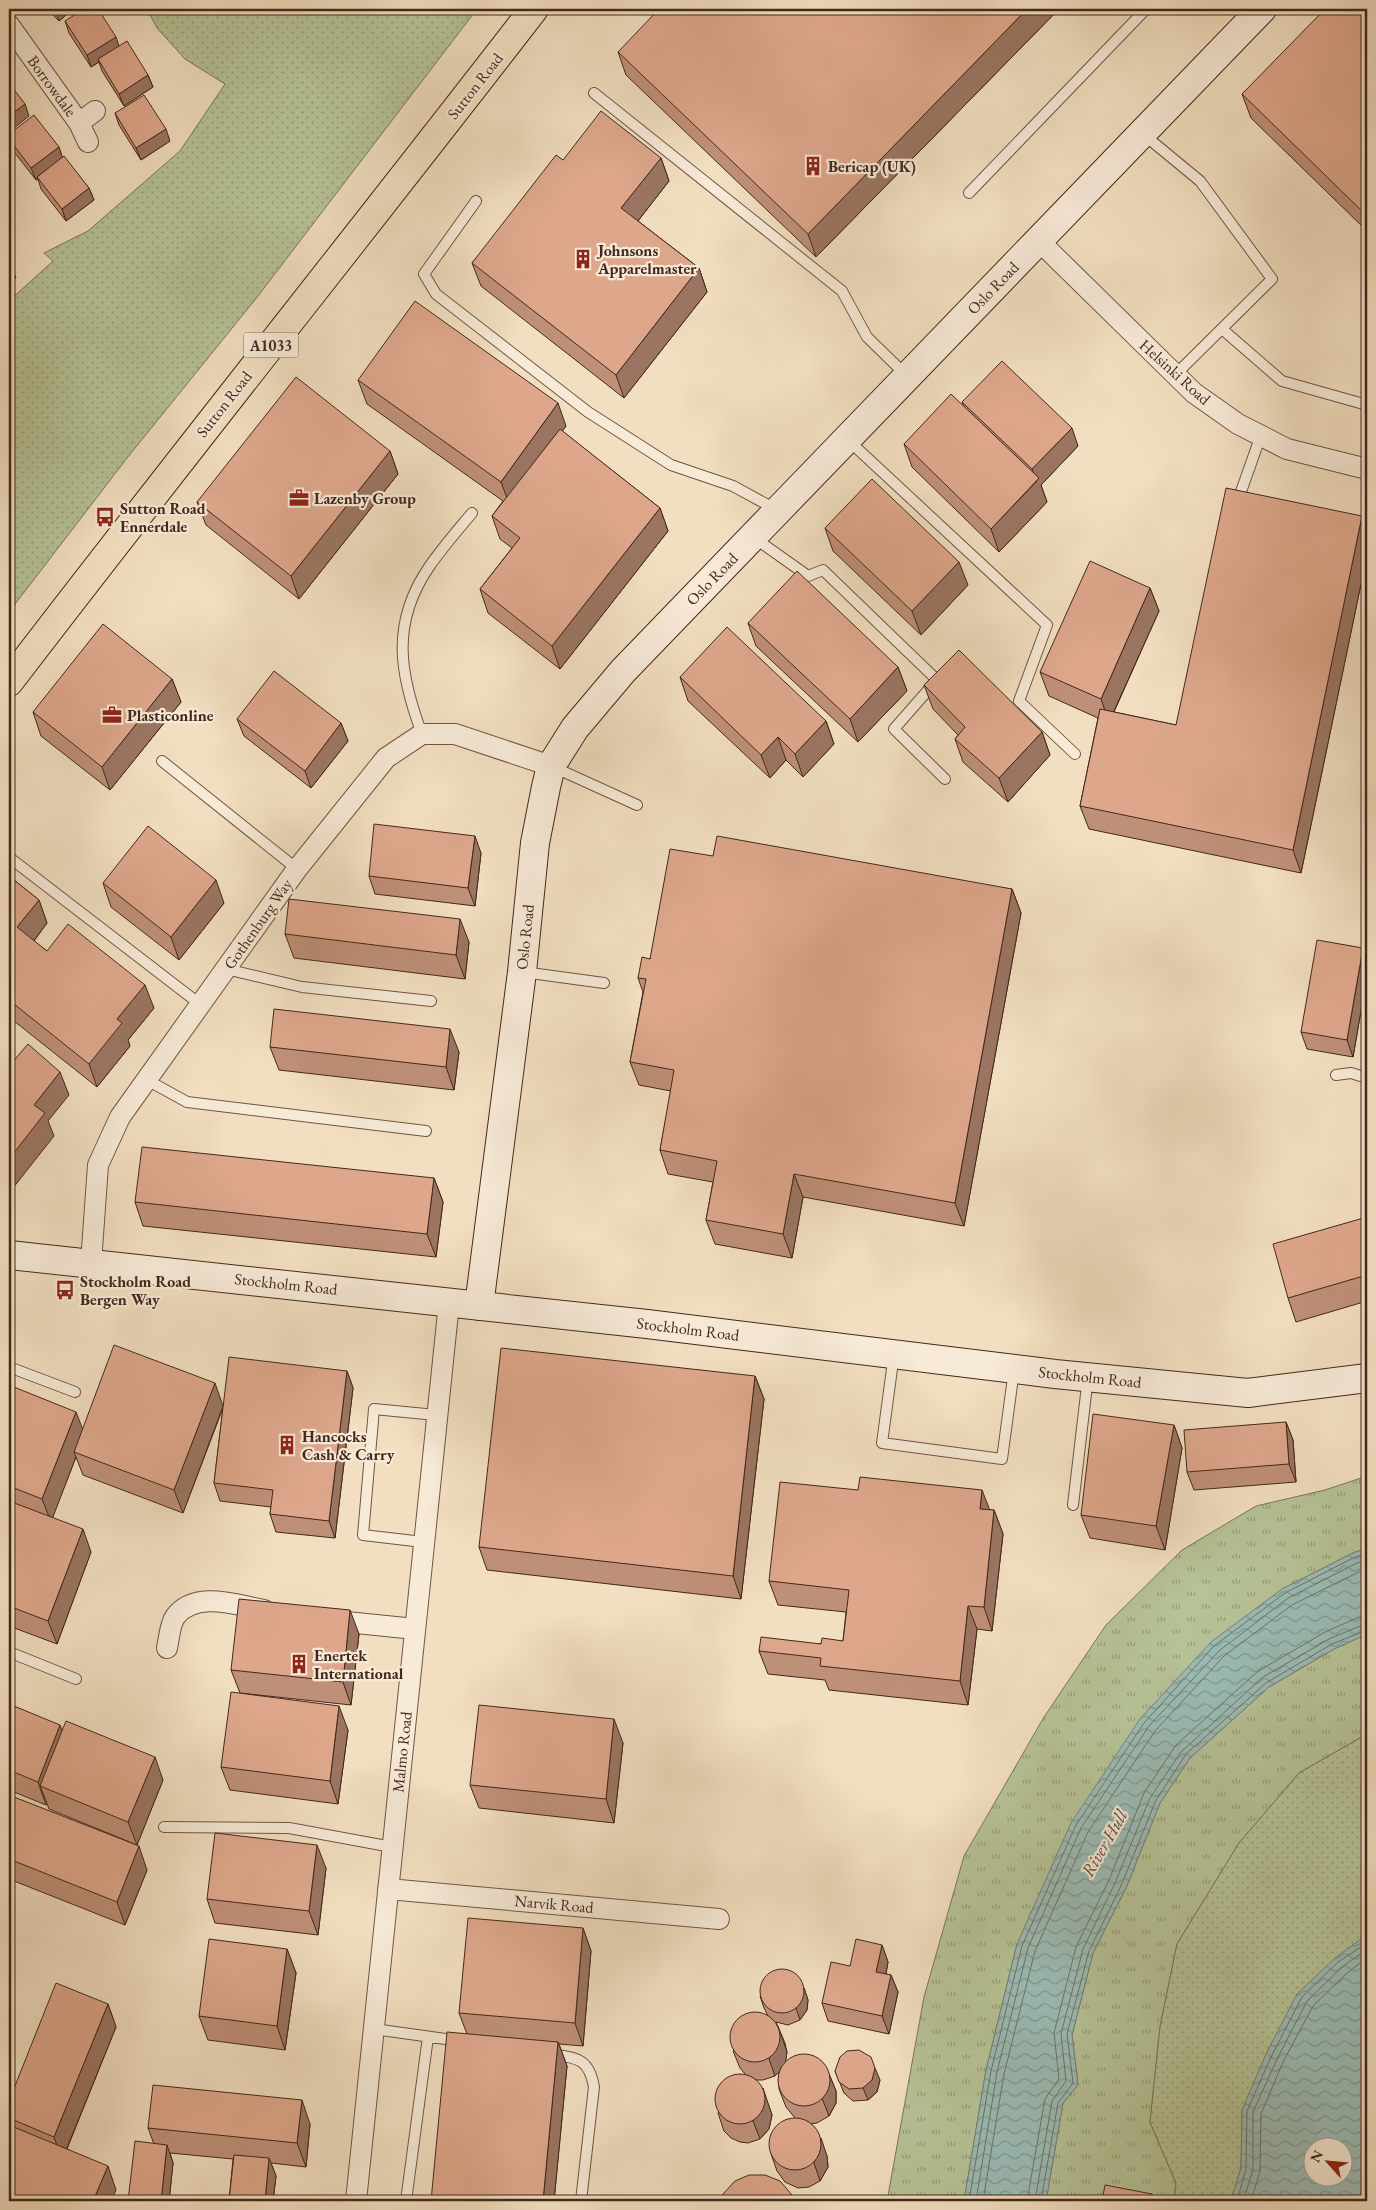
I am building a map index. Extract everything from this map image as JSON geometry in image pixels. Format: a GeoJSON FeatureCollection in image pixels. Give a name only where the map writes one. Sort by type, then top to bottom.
{"type":"FeatureCollection","features":[{"type":"Feature","properties":{"kind":"highway","name":"Sutton Road"},"geometry":{"type":"LineString","coordinates":[[9,682],[153,494],[394,190],[534,9]]}},
{"type":"Feature","properties":{"kind":"street","name":"Oslo Road"},"geometry":{"type":"LineString","coordinates":[[479,1306],[522,972],[535,843],[552,766],[575,728],[623,671],[1262,9]]}},
{"type":"Feature","properties":{"kind":"street","name":"Borrowdale"},"geometry":{"type":"LineString","coordinates":[[9,25],[79,123],[88,142]]}},
{"type":"Feature","properties":{"kind":"street","name":"Borrowdale"},"geometry":{"type":"LineString","coordinates":[[79,123],[95,111]]}},
{"type":"Feature","properties":{"kind":"street","name":"Helsinki Road"},"geometry":{"type":"LineString","coordinates":[[1039,240],[1194,393],[1238,424],[1287,449],[1367,469]]}},
{"type":"Feature","properties":{"kind":"street"},"geometry":{"type":"LineString","coordinates":[[422,734],[456,734],[552,766]]}},
{"type":"Feature","properties":{"kind":"street","name":"Gothenburg Way"},"geometry":{"type":"LineString","coordinates":[[91,1263],[98,1165],[120,1117],[297,869],[386,758],[422,734]]}},
{"type":"Feature","properties":{"kind":"street","name":"Stockholm Road"},"geometry":{"type":"LineString","coordinates":[[9,1255],[479,1306],[894,1354],[1014,1370],[1248,1393],[1367,1378]]}},
{"type":"Feature","properties":{"kind":"street","name":"Malmo Road"},"geometry":{"type":"LineString","coordinates":[[356,2201],[449,1303]]}},
{"type":"Feature","properties":{"kind":"street"},"geometry":{"type":"LineString","coordinates":[[167,1648],[174,1618],[188,1604],[210,1601],[296,1615],[414,1630]]}},
{"type":"Feature","properties":{"kind":"street","name":"Narvik Road"},"geometry":{"type":"LineString","coordinates":[[388,1889],[719,1919]]}},
{"type":"Feature","properties":{"kind":"lane"},"geometry":{"type":"LineString","coordinates":[[969,193],[1146,9]]}},
{"type":"Feature","properties":{"kind":"lane"},"geometry":{"type":"LineString","coordinates":[[594,93],[842,291],[867,337],[908,376]]}},
{"type":"Feature","properties":{"kind":"lane"},"geometry":{"type":"LineString","coordinates":[[1142,134],[1200,181],[1272,278],[1175,375]]}},
{"type":"Feature","properties":{"kind":"lane"},"geometry":{"type":"LineString","coordinates":[[476,201],[424,274],[436,294],[588,412],[671,465],[733,486],[777,511]]}},
{"type":"Feature","properties":{"kind":"lane"},"geometry":{"type":"LineString","coordinates":[[1222,329],[1282,380],[1367,405]]}},
{"type":"Feature","properties":{"kind":"lane"},"geometry":{"type":"LineString","coordinates":[[1234,511],[1261,435]]}},
{"type":"Feature","properties":{"kind":"lane"},"geometry":{"type":"LineString","coordinates":[[847,439],[1047,625],[1019,701],[1075,754]]}},
{"type":"Feature","properties":{"kind":"lane"},"geometry":{"type":"LineString","coordinates":[[422,734],[409,699],[403,672],[404,626],[418,586],[428,567],[472,513]]}},
{"type":"Feature","properties":{"kind":"lane"},"geometry":{"type":"LineString","coordinates":[[752,537],[808,576],[823,570],[937,680],[894,729],[945,779]]}},
{"type":"Feature","properties":{"kind":"lane"},"geometry":{"type":"LineString","coordinates":[[162,761],[297,869]]}},
{"type":"Feature","properties":{"kind":"lane"},"geometry":{"type":"LineString","coordinates":[[552,766],[637,805]]}},
{"type":"Feature","properties":{"kind":"lane"},"geometry":{"type":"LineString","coordinates":[[10,858],[201,1005]]}},
{"type":"Feature","properties":{"kind":"lane"},"geometry":{"type":"LineString","coordinates":[[226,969],[302,987],[431,1001]]}},
{"type":"Feature","properties":{"kind":"lane"},"geometry":{"type":"LineString","coordinates":[[522,972],[604,983]]}},
{"type":"Feature","properties":{"kind":"lane"},"geometry":{"type":"LineString","coordinates":[[1336,1075],[1351,1073],[1367,1078]]}},
{"type":"Feature","properties":{"kind":"lane"},"geometry":{"type":"LineString","coordinates":[[147,1080],[187,1102],[426,1131]]}},
{"type":"Feature","properties":{"kind":"lane"},"geometry":{"type":"LineString","coordinates":[[894,1354],[882,1443],[1002,1459],[1014,1370]]}},
{"type":"Feature","properties":{"kind":"lane"},"geometry":{"type":"LineString","coordinates":[[9,1367],[75,1392]]}},
{"type":"Feature","properties":{"kind":"lane"},"geometry":{"type":"LineString","coordinates":[[1072,1505],[1088,1377]]}},
{"type":"Feature","properties":{"kind":"lane"},"geometry":{"type":"LineString","coordinates":[[423,1542],[363,1535],[374,1408],[436,1414]]}},
{"type":"Feature","properties":{"kind":"lane"},"geometry":{"type":"LineString","coordinates":[[9,1652],[76,1679]]}},
{"type":"Feature","properties":{"kind":"lane"},"geometry":{"type":"LineString","coordinates":[[164,1827],[289,1828],[392,1847]]}},
{"type":"Feature","properties":{"kind":"lane"},"geometry":{"type":"LineString","coordinates":[[374,2030],[467,2042]]}},
{"type":"Feature","properties":{"kind":"lane"},"geometry":{"type":"LineString","coordinates":[[406,2201],[428,2037]]}},
{"type":"Feature","properties":{"kind":"lane"},"geometry":{"type":"LineString","coordinates":[[536,2052],[575,2058],[585,2064],[592,2073],[594,2087],[582,2201]]}},
{"type":"Feature","properties":{"kind":"green space"},"geometry":{"type":"Polygon","coordinates":[[[147,9],[477,9],[258,296],[127,458],[9,612],[9,301],[53,261],[44,253],[88,231],[180,151],[225,84],[185,59],[157,28],[147,9]]]}},
{"type":"Feature","properties":{"kind":"green space"},"geometry":{"type":"Polygon","coordinates":[[[1367,1476],[1367,1548],[1353,1553],[1282,1589],[1017,1944],[986,2070],[964,2201],[887,2201],[924,1997],[964,1856],[1044,1717],[1106,1625],[1182,1550],[1256,1506],[1325,1490],[1367,1476]]]}},
{"type":"Feature","properties":{"kind":"green space"},"geometry":{"type":"Polygon","coordinates":[[[1367,1634],[1367,1734],[1299,1773],[1239,1843],[1177,1944],[1160,2027],[1150,2122],[1176,2183],[1174,2201],[1046,2201],[1063,2103],[1078,2085],[1072,2035],[1093,1953],[1126,1888],[1160,1803],[1190,1758],[1269,1687],[1334,1649],[1367,1634]]]}},
{"type":"Feature","properties":{"kind":"green space"},"geometry":{"type":"Polygon","coordinates":[[[1367,1734],[1367,1938],[1361,1939],[1242,2110],[1241,2168],[1231,2201],[1174,2201],[1176,2183],[1150,2122],[1160,2027],[1177,1944],[1239,1843],[1299,1773],[1367,1734]]]}},
{"type":"Feature","properties":{"kind":"water","name":"River Hull"},"geometry":{"type":"Polygon","coordinates":[[[1367,1548],[1367,1634],[1334,1649],[1269,1687],[1190,1758],[1160,1803],[1126,1888],[1093,1953],[1072,2035],[1078,2085],[1063,2103],[1046,2201],[964,2201],[986,2070],[1017,1944],[1071,1823],[1140,1719],[1211,1642],[1282,1589],[1353,1553],[1367,1548]]]}},
{"type":"Feature","properties":{"kind":"water"},"geometry":{"type":"Polygon","coordinates":[[[1367,1938],[1367,2201],[1231,2201],[1241,2168],[1242,2110],[1266,2054],[1297,1994],[1335,1958],[1361,1939],[1367,1938]]]}},
{"type":"Feature","properties":{"kind":"building"},"geometry":{"type":"Polygon","coordinates":[[[84,9],[98,9],[116,37],[87,55],[65,21],[84,9]]]}},
{"type":"Feature","properties":{"kind":"building","name":"Bericap (UK)"},"geometry":{"type":"Polygon","coordinates":[[[659,9],[1027,9],[808,234],[618,52],[659,9]]]}},
{"type":"Feature","properties":{"kind":"building"},"geometry":{"type":"Polygon","coordinates":[[[1325,9],[1367,9],[1367,216],[1242,94],[1325,9]]]}},
{"type":"Feature","properties":{"kind":"building"},"geometry":{"type":"Polygon","coordinates":[[[127,41],[148,75],[119,94],[98,59],[127,41]]]}},
{"type":"Feature","properties":{"kind":"building"},"geometry":{"type":"Polygon","coordinates":[[[9,83],[25,104],[9,116],[9,83]]]}},
{"type":"Feature","properties":{"kind":"building"},"geometry":{"type":"Polygon","coordinates":[[[144,95],[166,129],[136,148],[115,113],[144,95]]]}},
{"type":"Feature","properties":{"kind":"building","name":"Johnsons Apparelmaster"},"geometry":{"type":"Polygon","coordinates":[[[601,111],[661,158],[621,208],[699,268],[616,375],[472,263],[556,155],[563,160],[601,111]]]}},
{"type":"Feature","properties":{"kind":"building"},"geometry":{"type":"Polygon","coordinates":[[[34,115],[59,147],[31,168],[9,139],[9,134],[34,115]]]}},
{"type":"Feature","properties":{"kind":"building"},"geometry":{"type":"Polygon","coordinates":[[[64,156],[89,188],[62,209],[37,177],[64,156]]]}},
{"type":"Feature","properties":{"kind":"building"},"geometry":{"type":"Polygon","coordinates":[[[415,301],[558,403],[501,482],[358,380],[415,301]]]}},
{"type":"Feature","properties":{"kind":"building"},"geometry":{"type":"Polygon","coordinates":[[[1002,361],[1072,428],[1032,469],[962,402],[1002,361]]]}},
{"type":"Feature","properties":{"kind":"building"},"geometry":{"type":"Polygon","coordinates":[[[296,377],[390,451],[291,576],[197,502],[296,377]]]}},
{"type":"Feature","properties":{"kind":"building"},"geometry":{"type":"Polygon","coordinates":[[[951,394],[1039,478],[991,529],[904,444],[951,394]]]}},
{"type":"Feature","properties":{"kind":"building"},"geometry":{"type":"Polygon","coordinates":[[[560,429],[660,508],[552,646],[480,589],[520,538],[492,516],[560,429]]]}},
{"type":"Feature","properties":{"kind":"building"},"geometry":{"type":"Polygon","coordinates":[[[872,479],[959,562],[912,611],[825,528],[872,479]]]}},
{"type":"Feature","properties":{"kind":"building"},"geometry":{"type":"Polygon","coordinates":[[[1226,488],[1362,516],[1293,850],[1080,806],[1100,709],[1176,725],[1226,488]]]}},
{"type":"Feature","properties":{"kind":"building"},"geometry":{"type":"Polygon","coordinates":[[[1090,561],[1150,588],[1101,699],[1040,672],[1090,561]]]}},
{"type":"Feature","properties":{"kind":"building"},"geometry":{"type":"Polygon","coordinates":[[[797,571],[898,667],[850,719],[748,623],[797,571]]]}},
{"type":"Feature","properties":{"kind":"building"},"geometry":{"type":"Polygon","coordinates":[[[103,624],[172,679],[102,767],[33,712],[103,624]]]}},
{"type":"Feature","properties":{"kind":"building"},"geometry":{"type":"Polygon","coordinates":[[[727,627],[826,721],[795,754],[778,737],[761,755],[680,677],[727,627]]]}},
{"type":"Feature","properties":{"kind":"building"},"geometry":{"type":"Polygon","coordinates":[[[959,650],[1042,732],[999,778],[955,739],[965,727],[924,685],[959,650]]]}},
{"type":"Feature","properties":{"kind":"building"},"geometry":{"type":"Polygon","coordinates":[[[274,671],[341,723],[305,771],[237,719],[274,671]]]}},
{"type":"Feature","properties":{"kind":"building"},"geometry":{"type":"Polygon","coordinates":[[[374,824],[475,836],[468,888],[369,876],[374,824]]]}},
{"type":"Feature","properties":{"kind":"building"},"geometry":{"type":"Polygon","coordinates":[[[148,826],[216,880],[171,937],[103,883],[148,826]]]}},
{"type":"Feature","properties":{"kind":"building"},"geometry":{"type":"Polygon","coordinates":[[[717,836],[1012,889],[955,1203],[794,1174],[783,1234],[706,1220],[717,1161],[660,1150],[674,1070],[630,1062],[646,979],[638,978],[642,957],[650,959],[670,849],[713,856],[717,836]]]}},
{"type":"Feature","properties":{"kind":"building"},"geometry":{"type":"Polygon","coordinates":[[[9,876],[39,900],[17,927],[47,951],[68,924],[145,985],[117,1019],[122,1023],[89,1064],[9,1000],[9,876]]]}},
{"type":"Feature","properties":{"kind":"building"},"geometry":{"type":"Polygon","coordinates":[[[289,899],[460,919],[456,955],[285,934],[289,899]]]}},
{"type":"Feature","properties":{"kind":"building"},"geometry":{"type":"Polygon","coordinates":[[[1317,940],[1363,948],[1347,1040],[1301,1032],[1317,940]]]}},
{"type":"Feature","properties":{"kind":"building"},"geometry":{"type":"Polygon","coordinates":[[[274,1009],[450,1029],[446,1067],[270,1047],[274,1009]]]}},
{"type":"Feature","properties":{"kind":"building"},"geometry":{"type":"Polygon","coordinates":[[[28,1044],[60,1072],[34,1105],[45,1113],[9,1159],[9,1062],[11,1064],[28,1044]]]}},
{"type":"Feature","properties":{"kind":"building"},"geometry":{"type":"Polygon","coordinates":[[[142,1147],[434,1178],[427,1234],[135,1202],[142,1147]]]}},
{"type":"Feature","properties":{"kind":"building"},"geometry":{"type":"Polygon","coordinates":[[[1367,1217],[1367,1275],[1288,1298],[1273,1244],[1367,1217]]]}},
{"type":"Feature","properties":{"kind":"building"},"geometry":{"type":"Polygon","coordinates":[[[114,1345],[215,1383],[174,1490],[74,1452],[114,1345]]]}},
{"type":"Feature","properties":{"kind":"building"},"geometry":{"type":"Polygon","coordinates":[[[501,1348],[755,1376],[733,1576],[479,1547],[501,1348]]]}},
{"type":"Feature","properties":{"kind":"building","name":"Hancocks Cash & Carry"},"geometry":{"type":"Polygon","coordinates":[[[229,1357],[347,1371],[329,1521],[270,1514],[273,1490],[214,1483],[229,1357]]]}},
{"type":"Feature","properties":{"kind":"building"},"geometry":{"type":"Polygon","coordinates":[[[9,1385],[76,1412],[42,1499],[9,1486],[9,1385]]]}},
{"type":"Feature","properties":{"kind":"building"},"geometry":{"type":"Polygon","coordinates":[[[1093,1414],[1174,1425],[1156,1526],[1081,1515],[1093,1414]]]}},
{"type":"Feature","properties":{"kind":"building"},"geometry":{"type":"Polygon","coordinates":[[[1286,1422],[1289,1464],[1187,1472],[1184,1430],[1286,1422]]]}},
{"type":"Feature","properties":{"kind":"building"},"geometry":{"type":"Polygon","coordinates":[[[860,1477],[982,1490],[980,1509],[994,1510],[984,1607],[968,1606],[960,1681],[820,1666],[821,1658],[759,1651],[761,1637],[821,1644],[822,1638],[843,1641],[849,1590],[769,1581],[780,1482],[858,1490],[860,1477]]]}},
{"type":"Feature","properties":{"kind":"building"},"geometry":{"type":"Polygon","coordinates":[[[9,1501],[83,1529],[48,1621],[9,1606],[9,1501]]]}},
{"type":"Feature","properties":{"kind":"building","name":"Enertek International"},"geometry":{"type":"Polygon","coordinates":[[[239,1599],[350,1610],[343,1682],[231,1670],[239,1599]]]}},
{"type":"Feature","properties":{"kind":"building"},"geometry":{"type":"Polygon","coordinates":[[[231,1692],[339,1706],[330,1781],[221,1767],[231,1692]]]}},
{"type":"Feature","properties":{"kind":"building"},"geometry":{"type":"Polygon","coordinates":[[[9,1704],[60,1725],[38,1782],[9,1770],[9,1704]]]}},
{"type":"Feature","properties":{"kind":"building"},"geometry":{"type":"Polygon","coordinates":[[[479,1705],[614,1719],[606,1799],[470,1785],[479,1705]]]}},
{"type":"Feature","properties":{"kind":"building"},"geometry":{"type":"Polygon","coordinates":[[[66,1721],[155,1757],[128,1822],[40,1786],[66,1721]]]}},
{"type":"Feature","properties":{"kind":"building"},"geometry":{"type":"Polygon","coordinates":[[[9,1795],[139,1846],[117,1902],[9,1859],[9,1795]]]}},
{"type":"Feature","properties":{"kind":"building"},"geometry":{"type":"Polygon","coordinates":[[[215,1833],[317,1845],[309,1911],[207,1899],[215,1833]]]}},
{"type":"Feature","properties":{"kind":"building"},"geometry":{"type":"Polygon","coordinates":[[[468,1918],[583,1928],[575,2023],[459,2013],[468,1918]]]}},
{"type":"Feature","properties":{"kind":"building"},"geometry":{"type":"Polygon","coordinates":[[[209,1939],[287,1949],[277,2026],[199,2016],[209,1939]]]}},
{"type":"Feature","properties":{"kind":"building"},"geometry":{"type":"Polygon","coordinates":[[[856,1939],[882,1945],[876,1972],[891,1975],[882,2016],[822,2003],[831,1962],[850,1966],[856,1939]]]}},
{"type":"Feature","properties":{"kind":"building"},"geometry":{"type":"Polygon","coordinates":[[[782,1969],[794,1973],[800,1979],[804,1991],[800,2003],[794,2009],[782,2013],[770,2009],[764,2003],[760,1991],[764,1979],[770,1973],[782,1969]]]}},
{"type":"Feature","properties":{"kind":"building"},"geometry":{"type":"Polygon","coordinates":[[[56,1983],[108,2004],[54,2137],[9,2118],[9,2101],[56,1983]]]}},
{"type":"Feature","properties":{"kind":"building"},"geometry":{"type":"Polygon","coordinates":[[[750,2012],[760,2012],[773,2019],[780,2032],[780,2042],[773,2055],[760,2062],[750,2062],[741,2058],[734,2051],[730,2042],[730,2032],[734,2023],[741,2016],[750,2012]]]}},
{"type":"Feature","properties":{"kind":"building"},"geometry":{"type":"Polygon","coordinates":[[[447,2032],[558,2042],[543,2201],[431,2201],[447,2032]]]}},
{"type":"Feature","properties":{"kind":"building"},"geometry":{"type":"Polygon","coordinates":[[[859,2050],[871,2057],[875,2068],[872,2080],[863,2088],[849,2089],[839,2082],[835,2071],[840,2057],[847,2051],[859,2050]]]}},
{"type":"Feature","properties":{"kind":"building"},"geometry":{"type":"Polygon","coordinates":[[[804,2054],[814,2056],[822,2062],[828,2070],[830,2080],[828,2090],[822,2098],[814,2104],[804,2106],[794,2104],[786,2098],[780,2090],[778,2080],[780,2070],[786,2062],[794,2056],[804,2054]]]}},
{"type":"Feature","properties":{"kind":"building"},"geometry":{"type":"Polygon","coordinates":[[[735,2074],[745,2074],[758,2081],[765,2094],[765,2104],[758,2117],[745,2124],[735,2124],[726,2120],[719,2113],[715,2104],[715,2094],[719,2085],[726,2078],[735,2074]]]}},
{"type":"Feature","properties":{"kind":"building"},"geometry":{"type":"Polygon","coordinates":[[[153,2085],[302,2100],[297,2143],[148,2128],[153,2085]]]}},
{"type":"Feature","properties":{"kind":"building"},"geometry":{"type":"Polygon","coordinates":[[[795,2118],[805,2120],[813,2126],[819,2134],[821,2144],[819,2154],[813,2162],[805,2168],[795,2170],[785,2168],[777,2162],[771,2154],[769,2144],[771,2134],[777,2126],[785,2120],[795,2118]]]}},
{"type":"Feature","properties":{"kind":"building"},"geometry":{"type":"Polygon","coordinates":[[[9,2125],[108,2166],[93,2201],[9,2201],[9,2125]]]}},
{"type":"Feature","properties":{"kind":"building"},"geometry":{"type":"Polygon","coordinates":[[[135,2141],[167,2145],[161,2201],[128,2201],[135,2141]]]}},
{"type":"Feature","properties":{"kind":"building"},"geometry":{"type":"Polygon","coordinates":[[[234,2155],[269,2158],[265,2201],[229,2201],[234,2155]]]}},
{"type":"Feature","properties":{"kind":"building"},"geometry":{"type":"Polygon","coordinates":[[[749,2175],[765,2175],[780,2181],[792,2195],[794,2201],[720,2201],[723,2194],[735,2181],[749,2175]]]}},
{"type":"Feature","properties":{"kind":"building"},"geometry":{"type":"Polygon","coordinates":[[[1105,2185],[1152,2194],[1151,2201],[1102,2201],[1105,2185]]]}},
{"type":"Feature","properties":{"kind":"place","name":"Bericap (UK)"},"geometry":{"type":"Point","coordinates":[813,166]}},
{"type":"Feature","properties":{"kind":"place","name":"Johnsons Apparelmaster"},"geometry":{"type":"Point","coordinates":[583,259]}},
{"type":"Feature","properties":{"kind":"place","name":"Lazenby Group"},"geometry":{"type":"Point","coordinates":[299,498]}},
{"type":"Feature","properties":{"kind":"place","name":"Sutton Road Ennerdale"},"geometry":{"type":"Point","coordinates":[105,517]}},
{"type":"Feature","properties":{"kind":"place","name":"Plasticonline"},"geometry":{"type":"Point","coordinates":[112,715]}},
{"type":"Feature","properties":{"kind":"place","name":"Stockholm Road Bergen Way"},"geometry":{"type":"Point","coordinates":[65,1290]}},
{"type":"Feature","properties":{"kind":"place","name":"Hancocks Cash & Carry"},"geometry":{"type":"Point","coordinates":[287,1445]}},
{"type":"Feature","properties":{"kind":"place","name":"Enertek International"},"geometry":{"type":"Point","coordinates":[299,1664]}}]}
